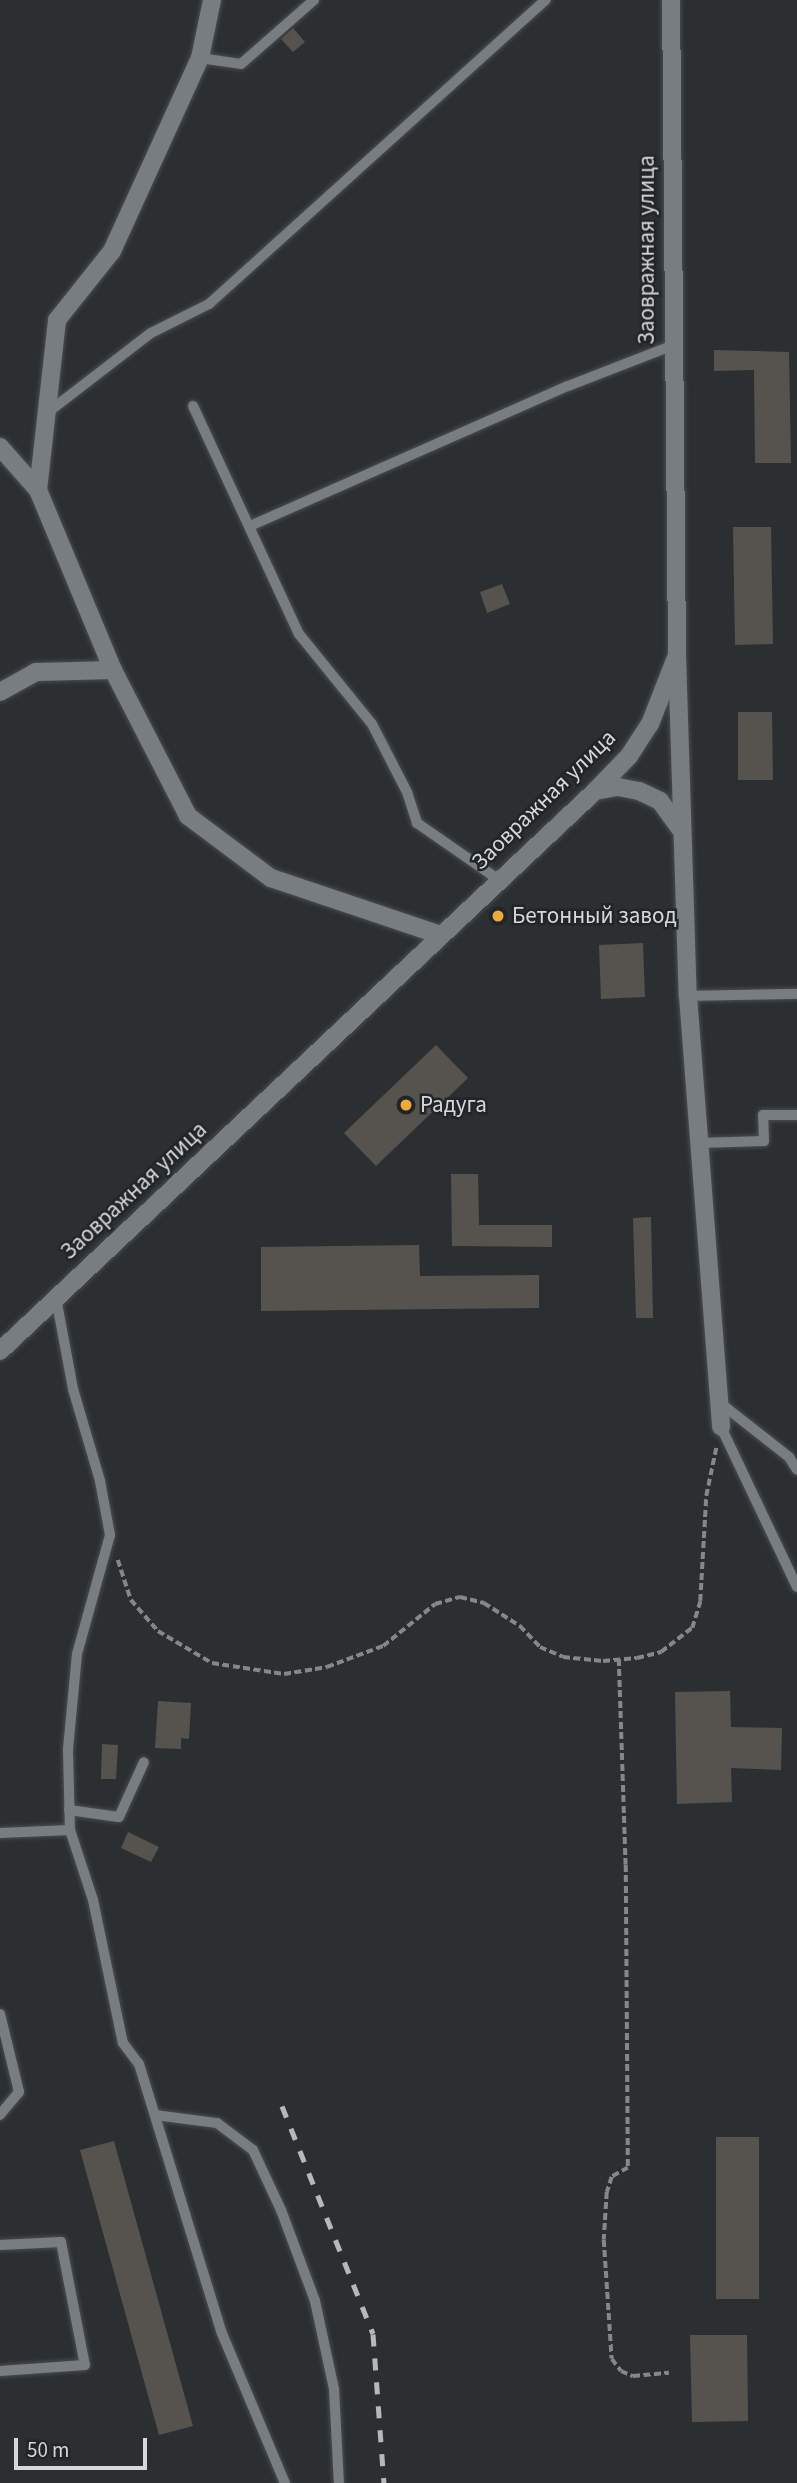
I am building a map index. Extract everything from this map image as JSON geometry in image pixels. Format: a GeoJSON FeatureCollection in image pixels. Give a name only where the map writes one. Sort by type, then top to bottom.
{"type":"FeatureCollection","features":[{"type":"Feature","properties":{"kind":"street"},"geometry":{"type":"LineString","coordinates":[[38,490],[57,320],[112,251],[200,58],[212,0]]}},
{"type":"Feature","properties":{"kind":"street","name":"Заовражная улица"},"geometry":{"type":"LineString","coordinates":[[0,1351],[595,791],[629,756],[650,724],[677,655],[671,346],[671,0]]}},
{"type":"Feature","properties":{"kind":"street"},"geometry":{"type":"LineString","coordinates":[[0,447],[38,490],[113,670],[188,816],[271,878],[440,934]]}},
{"type":"Feature","properties":{"kind":"street"},"geometry":{"type":"LineString","coordinates":[[677,655],[688,996],[721,1427]]}},
{"type":"Feature","properties":{"kind":"street"},"geometry":{"type":"LineString","coordinates":[[0,692],[36,672],[113,670]]}},
{"type":"Feature","properties":{"kind":"street"},"geometry":{"type":"LineString","coordinates":[[595,791],[639,791],[660,801],[675,816],[683,834]]}},
{"type":"Feature","properties":{"kind":"lane"},"geometry":{"type":"LineString","coordinates":[[200,58],[241,64],[314,0]]}},
{"type":"Feature","properties":{"kind":"lane"},"geometry":{"type":"LineString","coordinates":[[47,413],[151,333],[209,304],[546,0]]}},
{"type":"Feature","properties":{"kind":"lane"},"geometry":{"type":"LineString","coordinates":[[250,526],[568,386],[671,346]]}},
{"type":"Feature","properties":{"kind":"lane"},"geometry":{"type":"LineString","coordinates":[[193,406],[299,634],[372,724],[407,792],[417,823],[499,880]]}},
{"type":"Feature","properties":{"kind":"lane"},"geometry":{"type":"LineString","coordinates":[[688,996],[797,994]]}},
{"type":"Feature","properties":{"kind":"lane"},"geometry":{"type":"LineString","coordinates":[[699,1143],[764,1141],[763,1115],[797,1115]]}},
{"type":"Feature","properties":{"kind":"lane"},"geometry":{"type":"LineString","coordinates":[[56,1298],[73,1389],[100,1480],[110,1535],[77,1654],[68,1749],[70,1830],[93,1900],[122,2043],[139,2064],[221,2331],[285,2483]]}},
{"type":"Feature","properties":{"kind":"lane"},"geometry":{"type":"LineString","coordinates":[[719,1401],[789,1457],[797,1471]]}},
{"type":"Feature","properties":{"kind":"lane"},"geometry":{"type":"LineString","coordinates":[[721,1427],[797,1587]]}},
{"type":"Feature","properties":{"kind":"lane"},"geometry":{"type":"LineString","coordinates":[[69,1810],[119,1817],[144,1762]]}},
{"type":"Feature","properties":{"kind":"lane"},"geometry":{"type":"LineString","coordinates":[[0,1833],[70,1830]]}},
{"type":"Feature","properties":{"kind":"lane"},"geometry":{"type":"LineString","coordinates":[[0,2014],[19,2092],[0,2115]]}},
{"type":"Feature","properties":{"kind":"lane"},"geometry":{"type":"LineString","coordinates":[[155,2115],[217,2123],[253,2150],[281,2210],[315,2301],[334,2389],[339,2483]]}},
{"type":"Feature","properties":{"kind":"lane"},"geometry":{"type":"LineString","coordinates":[[0,2245],[61,2242],[85,2365],[0,2371]]}},
{"type":"Feature","properties":{"kind":"path"},"geometry":{"type":"LineString","coordinates":[[110,1535],[131,1600],[158,1630],[212,1663],[284,1674],[327,1667],[383,1646],[425,1616],[435,1604],[460,1597],[484,1603],[520,1626],[540,1647],[563,1657],[619,1660],[661,1652],[692,1629],[700,1601],[706,1496],[721,1427]]}},
{"type":"Feature","properties":{"kind":"path"},"geometry":{"type":"LineString","coordinates":[[619,1660],[626,1866],[628,2168],[612,2177],[607,2192],[604,2240],[612,2359],[621,2371],[633,2376],[669,2373]]}},
{"type":"Feature","properties":{"kind":"building"},"geometry":{"type":"Polygon","coordinates":[[[293,28],[305,42],[293,52],[281,39],[293,28]]]}},
{"type":"Feature","properties":{"kind":"building"},"geometry":{"type":"Polygon","coordinates":[[[714,350],[789,352],[791,463],[755,463],[754,370],[714,371],[714,350]]]}},
{"type":"Feature","properties":{"kind":"building"},"geometry":{"type":"Polygon","coordinates":[[[733,527],[771,527],[773,644],[735,645],[733,527]]]}},
{"type":"Feature","properties":{"kind":"building"},"geometry":{"type":"Polygon","coordinates":[[[502,584],[510,604],[487,613],[480,592],[502,584]]]}},
{"type":"Feature","properties":{"kind":"building"},"geometry":{"type":"Polygon","coordinates":[[[738,712],[772,712],[773,780],[738,780],[738,712]]]}},
{"type":"Feature","properties":{"kind":"building"},"geometry":{"type":"Polygon","coordinates":[[[643,943],[645,997],[601,999],[599,945],[643,943]]]}},
{"type":"Feature","properties":{"kind":"building","name":"Радуга"},"geometry":{"type":"Polygon","coordinates":[[[436,1045],[468,1078],[376,1166],[344,1133],[436,1045]]]}},
{"type":"Feature","properties":{"kind":"building"},"geometry":{"type":"Polygon","coordinates":[[[451,1174],[478,1174],[479,1225],[552,1225],[552,1247],[452,1246],[451,1174]]]}},
{"type":"Feature","properties":{"kind":"building"},"geometry":{"type":"Polygon","coordinates":[[[651,1217],[653,1318],[636,1318],[633,1218],[651,1217]]]}},
{"type":"Feature","properties":{"kind":"building"},"geometry":{"type":"Polygon","coordinates":[[[419,1245],[420,1276],[539,1275],[539,1308],[261,1311],[261,1247],[419,1245]]]}},
{"type":"Feature","properties":{"kind":"building"},"geometry":{"type":"Polygon","coordinates":[[[730,1691],[731,1727],[782,1728],[781,1770],[731,1768],[732,1802],[677,1804],[675,1692],[730,1691]]]}},
{"type":"Feature","properties":{"kind":"building"},"geometry":{"type":"Polygon","coordinates":[[[158,1701],[191,1703],[189,1739],[181,1738],[181,1749],[155,1748],[158,1701]]]}},
{"type":"Feature","properties":{"kind":"building"},"geometry":{"type":"Polygon","coordinates":[[[102,1744],[118,1745],[116,1779],[101,1779],[102,1744]]]}},
{"type":"Feature","properties":{"kind":"building"},"geometry":{"type":"Polygon","coordinates":[[[128,1832],[159,1847],[151,1862],[121,1848],[128,1832]]]}},
{"type":"Feature","properties":{"kind":"building"},"geometry":{"type":"Polygon","coordinates":[[[716,2137],[759,2137],[759,2299],[716,2299],[716,2137]]]}},
{"type":"Feature","properties":{"kind":"building"},"geometry":{"type":"Polygon","coordinates":[[[114,2141],[193,2426],[159,2435],[80,2150],[114,2141]]]}},
{"type":"Feature","properties":{"kind":"building"},"geometry":{"type":"Polygon","coordinates":[[[690,2335],[747,2335],[748,2421],[692,2422],[690,2335]]]}},
{"type":"Feature","properties":{"kind":"railway"},"geometry":{"type":"LineString","coordinates":[[282,2106],[373,2334],[384,2483]]}},
{"type":"Feature","properties":{"kind":"place","name":"Бетонный завод"},"geometry":{"type":"Point","coordinates":[498,916]}},
{"type":"Feature","properties":{"kind":"place","name":"Радуга"},"geometry":{"type":"Point","coordinates":[406,1105]}}]}
